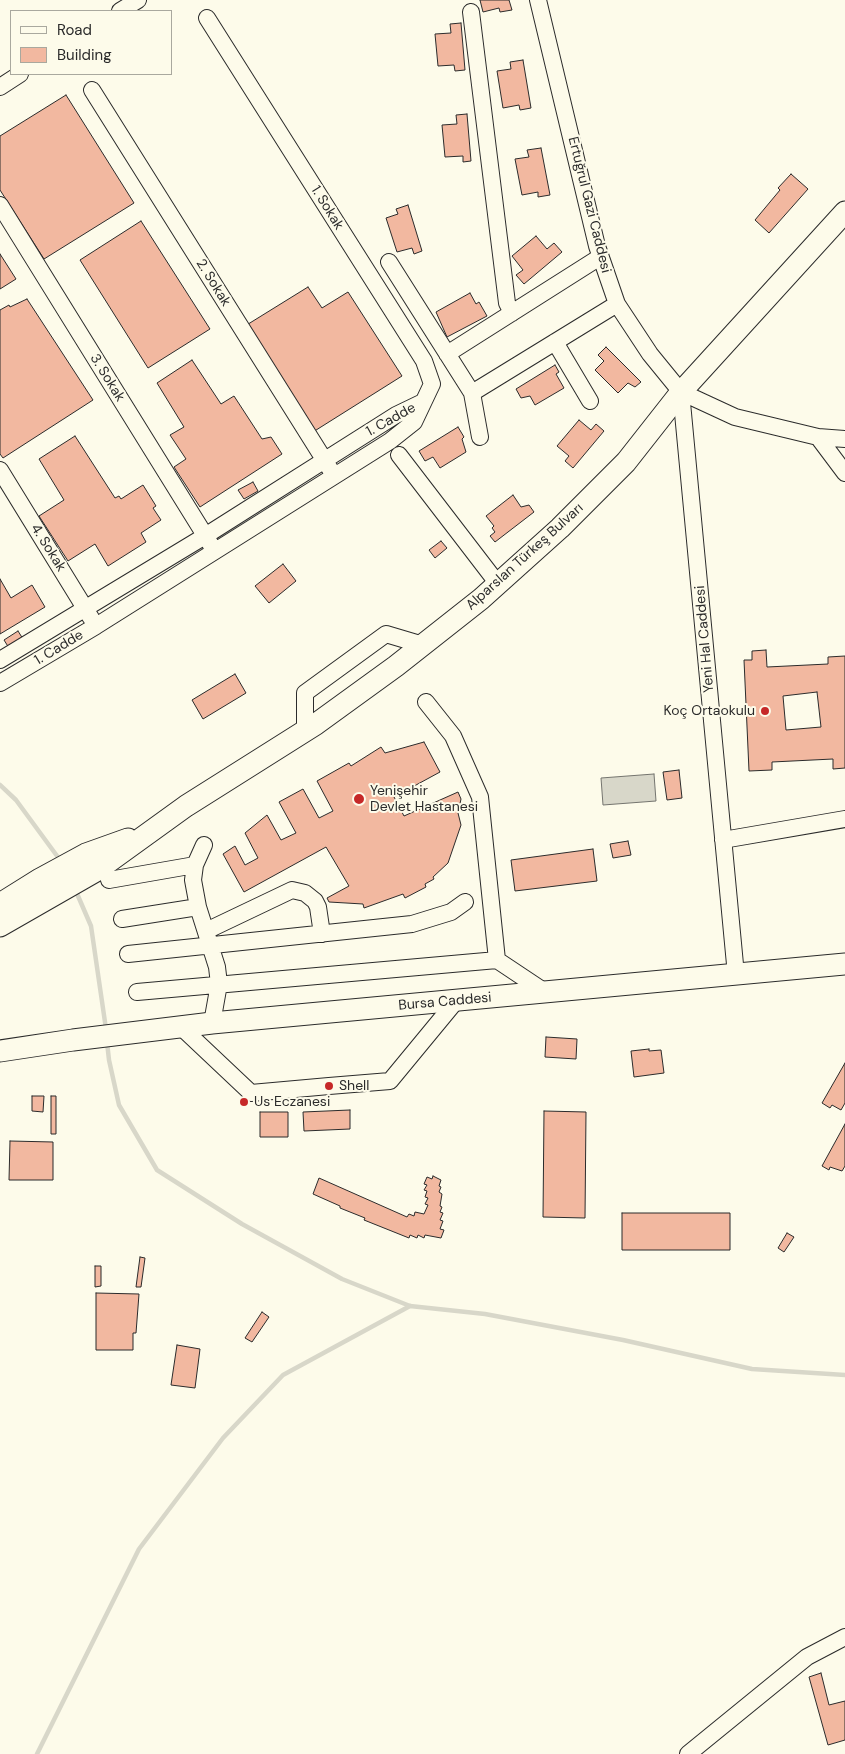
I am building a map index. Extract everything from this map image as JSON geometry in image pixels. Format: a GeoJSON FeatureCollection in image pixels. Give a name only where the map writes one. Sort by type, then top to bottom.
{"type":"FeatureCollection","features":[{"type":"Feature","properties":{"kind":"main road","name":"Alparslan Türkeş Bulvarı"},"geometry":{"type":"LineString","coordinates":[[0,926],[97,868],[145,834],[305,730],[396,666],[498,584],[560,528],[626,462],[681,392],[845,212]]}},
{"type":"Feature","properties":{"kind":"main road","name":"Alparslan Türkeş Bulvarı"},"geometry":{"type":"LineString","coordinates":[[0,904],[40,879],[97,868]]}},
{"type":"Feature","properties":{"kind":"main road","name":"Bursa Caddesi"},"geometry":{"type":"LineString","coordinates":[[0,1051],[180,1026],[845,964]]}},
{"type":"Feature","properties":{"kind":"main road","name":"Bursa Caddesi"},"geometry":{"type":"LineString","coordinates":[[0,1042],[44,1044]]}},
{"type":"Feature","properties":{"kind":"street"},"geometry":{"type":"LineString","coordinates":[[122,10],[138,0]]}},
{"type":"Feature","properties":{"kind":"street","name":"Ertuğrul Gazi Caddesi"},"geometry":{"type":"LineString","coordinates":[[538,0],[600,257],[617,304],[650,354],[681,392]]}},
{"type":"Feature","properties":{"kind":"street"},"geometry":{"type":"LineString","coordinates":[[471,12],[508,303],[512,313]]}},
{"type":"Feature","properties":{"kind":"street","name":"1. Sokak"},"geometry":{"type":"LineString","coordinates":[[207,18],[424,361],[432,384],[423,402]]}},
{"type":"Feature","properties":{"kind":"street"},"geometry":{"type":"LineString","coordinates":[[0,86],[18,75]]}},
{"type":"Feature","properties":{"kind":"street","name":"2. Sokak"},"geometry":{"type":"LineString","coordinates":[[92,90],[335,476]]}},
{"type":"Feature","properties":{"kind":"street","name":"3. Sokak"},"geometry":{"type":"LineString","coordinates":[[0,205],[215,552]]}},
{"type":"Feature","properties":{"kind":"street"},"geometry":{"type":"LineString","coordinates":[[447,354],[600,257]]}},
{"type":"Feature","properties":{"kind":"street"},"geometry":{"type":"LineString","coordinates":[[389,262],[472,393],[480,437]]}},
{"type":"Feature","properties":{"kind":"street"},"geometry":{"type":"LineString","coordinates":[[472,393],[617,304]]}},
{"type":"Feature","properties":{"kind":"street"},"geometry":{"type":"LineString","coordinates":[[555,342],[590,401]]}},
{"type":"Feature","properties":{"kind":"street"},"geometry":{"type":"LineString","coordinates":[[681,392],[735,417],[818,437],[845,439]]}},
{"type":"Feature","properties":{"kind":"street","name":"Yeni Hal Caddesi"},"geometry":{"type":"LineString","coordinates":[[681,392],[736,975]]}},
{"type":"Feature","properties":{"kind":"street","name":"1. Cadde"},"geometry":{"type":"LineString","coordinates":[[0,660],[86,610],[396,415],[423,402]]}},
{"type":"Feature","properties":{"kind":"street","name":"1. Cadde"},"geometry":{"type":"LineString","coordinates":[[0,683],[96,626],[390,441],[414,422],[423,402]]}},
{"type":"Feature","properties":{"kind":"street"},"geometry":{"type":"LineString","coordinates":[[818,437],[845,473]]}},
{"type":"Feature","properties":{"kind":"street"},"geometry":{"type":"LineString","coordinates":[[399,455],[498,584]]}},
{"type":"Feature","properties":{"kind":"street","name":"4. Sokak"},"geometry":{"type":"LineString","coordinates":[[0,470],[96,626]]}},
{"type":"Feature","properties":{"kind":"street"},"geometry":{"type":"LineString","coordinates":[[305,730],[304,693],[386,634],[423,645]]}},
{"type":"Feature","properties":{"kind":"street"},"geometry":{"type":"LineString","coordinates":[[426,702],[453,736],[480,797],[496,960]]}},
{"type":"Feature","properties":{"kind":"street"},"geometry":{"type":"LineString","coordinates":[[723,840],[845,819]]}},
{"type":"Feature","properties":{"kind":"street"},"geometry":{"type":"LineString","coordinates":[[204,845],[195,865],[194,891],[209,938],[219,984],[212,1023]]}},
{"type":"Feature","properties":{"kind":"street"},"geometry":{"type":"LineString","coordinates":[[97,868],[195,865]]}},
{"type":"Feature","properties":{"kind":"street"},"geometry":{"type":"LineString","coordinates":[[209,938],[292,890],[305,893],[315,901],[318,907],[322,934]]}},
{"type":"Feature","properties":{"kind":"street"},"geometry":{"type":"LineString","coordinates":[[128,954],[209,938],[322,934],[412,924],[451,912],[465,902]]}},
{"type":"Feature","properties":{"kind":"street"},"geometry":{"type":"LineString","coordinates":[[122,919],[198,907]]}},
{"type":"Feature","properties":{"kind":"street"},"geometry":{"type":"LineString","coordinates":[[137,992],[496,960],[545,992]]}},
{"type":"Feature","properties":{"kind":"street"},"geometry":{"type":"LineString","coordinates":[[180,1026],[252,1093],[381,1082],[390,1081],[456,1001]]}},
{"type":"Feature","properties":{"kind":"street"},"geometry":{"type":"LineString","coordinates":[[688,1754],[807,1657],[845,1637]]}},
{"type":"Feature","properties":{"kind":"shaded area"},"geometry":{"type":"Polygon","coordinates":[[[654,774],[656,801],[603,805],[601,778],[654,774]]]}},
{"type":"Feature","properties":{"kind":"building"},"geometry":{"type":"Polygon","coordinates":[[[480,0],[509,0],[512,10],[500,12],[499,8],[483,12],[480,0]]]}},
{"type":"Feature","properties":{"kind":"building"},"geometry":{"type":"Polygon","coordinates":[[[461,23],[465,70],[455,71],[454,65],[438,66],[435,34],[451,33],[450,24],[461,23]]]}},
{"type":"Feature","properties":{"kind":"building"},"geometry":{"type":"Polygon","coordinates":[[[523,60],[531,108],[520,110],[519,105],[503,108],[497,71],[511,69],[510,62],[523,60]]]}},
{"type":"Feature","properties":{"kind":"building"},"geometry":{"type":"Polygon","coordinates":[[[66,95],[134,203],[44,259],[0,190],[0,136],[66,95]]]}},
{"type":"Feature","properties":{"kind":"building"},"geometry":{"type":"Polygon","coordinates":[[[467,114],[471,161],[463,162],[463,156],[445,157],[442,125],[457,124],[456,115],[467,114]]]}},
{"type":"Feature","properties":{"kind":"building"},"geometry":{"type":"Polygon","coordinates":[[[541,148],[550,195],[538,197],[538,192],[522,195],[515,159],[529,157],[527,150],[541,148]]]}},
{"type":"Feature","properties":{"kind":"building"},"geometry":{"type":"Polygon","coordinates":[[[791,174],[808,189],[769,233],[755,220],[780,190],[778,188],[791,174]]]}},
{"type":"Feature","properties":{"kind":"building"},"geometry":{"type":"Polygon","coordinates":[[[408,205],[422,251],[414,254],[412,248],[397,252],[386,218],[398,214],[396,209],[408,205]]]}},
{"type":"Feature","properties":{"kind":"building"},"geometry":{"type":"Polygon","coordinates":[[[141,221],[210,329],[148,368],[80,260],[141,221]]]}},
{"type":"Feature","properties":{"kind":"building"},"geometry":{"type":"Polygon","coordinates":[[[536,236],[547,249],[554,243],[562,252],[524,284],[516,275],[523,270],[512,256],[536,236]]]}},
{"type":"Feature","properties":{"kind":"building"},"geometry":{"type":"Polygon","coordinates":[[[0,254],[16,279],[0,289],[0,254]]]}},
{"type":"Feature","properties":{"kind":"building"},"geometry":{"type":"Polygon","coordinates":[[[308,287],[322,308],[348,292],[402,376],[313,432],[245,326],[308,287]]]}},
{"type":"Feature","properties":{"kind":"building"},"geometry":{"type":"Polygon","coordinates":[[[470,293],[476,304],[479,302],[487,316],[447,337],[436,312],[470,293]]]}},
{"type":"Feature","properties":{"kind":"building"},"geometry":{"type":"Polygon","coordinates":[[[27,299],[93,400],[3,458],[0,454],[0,310],[27,299]]]}},
{"type":"Feature","properties":{"kind":"building"},"geometry":{"type":"Polygon","coordinates":[[[606,347],[641,382],[635,387],[628,383],[618,393],[595,370],[604,361],[598,355],[606,347]]]}},
{"type":"Feature","properties":{"kind":"building"},"geometry":{"type":"Polygon","coordinates":[[[192,360],[221,404],[234,396],[262,439],[271,437],[282,454],[200,507],[174,467],[186,459],[170,435],[184,427],[157,383],[192,360]]]}},
{"type":"Feature","properties":{"kind":"building"},"geometry":{"type":"Polygon","coordinates":[[[555,365],[559,372],[556,374],[564,388],[535,405],[530,396],[521,398],[516,389],[555,365]]]}},
{"type":"Feature","properties":{"kind":"building"},"geometry":{"type":"Polygon","coordinates":[[[579,420],[591,430],[596,424],[604,431],[573,468],[565,461],[569,456],[557,446],[579,420]]]}},
{"type":"Feature","properties":{"kind":"building"},"geometry":{"type":"Polygon","coordinates":[[[458,427],[464,437],[462,439],[466,452],[440,468],[433,457],[425,461],[419,451],[458,427]]]}},
{"type":"Feature","properties":{"kind":"building"},"geometry":{"type":"Polygon","coordinates":[[[75,436],[115,498],[119,496],[121,499],[143,485],[156,506],[153,508],[161,520],[141,533],[146,542],[108,566],[95,544],[68,561],[39,516],[64,500],[39,459],[75,436]]]}},
{"type":"Feature","properties":{"kind":"building"},"geometry":{"type":"Polygon","coordinates":[[[253,482],[258,491],[244,499],[238,490],[253,482]]]}},
{"type":"Feature","properties":{"kind":"building"},"geometry":{"type":"Polygon","coordinates":[[[513,495],[521,507],[529,505],[534,512],[495,542],[490,536],[495,532],[492,528],[494,526],[486,516],[513,495]]]}},
{"type":"Feature","properties":{"kind":"building"},"geometry":{"type":"Polygon","coordinates":[[[441,541],[447,548],[435,558],[429,550],[441,541]]]}},
{"type":"Feature","properties":{"kind":"building"},"geometry":{"type":"Polygon","coordinates":[[[283,564],[296,581],[269,603],[255,586],[283,564]]]}},
{"type":"Feature","properties":{"kind":"building"},"geometry":{"type":"Polygon","coordinates":[[[0,579],[11,598],[32,585],[45,607],[0,634],[0,579]]]}},
{"type":"Feature","properties":{"kind":"building"},"geometry":{"type":"Polygon","coordinates":[[[18,631],[23,639],[9,648],[4,640],[18,631]]]}},
{"type":"Feature","properties":{"kind":"building","name":"Koç Ortaokulu"},"geometry":{"type":"Polygon","coordinates":[[[766,650],[767,667],[828,664],[828,657],[845,656],[845,768],[833,769],[833,759],[772,762],[772,770],[749,771],[744,660],[752,660],[752,651],[766,650]],[[817,692],[783,696],[786,730],[821,727],[817,692]]]}},
{"type":"Feature","properties":{"kind":"building"},"geometry":{"type":"Polygon","coordinates":[[[235,674],[246,693],[203,719],[192,700],[235,674]]]}},
{"type":"Feature","properties":{"kind":"building"},"geometry":{"type":"Polygon","coordinates":[[[424,742],[440,772],[394,797],[404,816],[458,792],[461,799],[458,813],[461,825],[448,863],[433,877],[434,879],[425,884],[426,887],[405,898],[403,894],[364,908],[363,904],[329,902],[327,898],[349,886],[326,847],[244,892],[223,854],[235,846],[245,865],[258,858],[245,833],[267,815],[281,840],[296,833],[279,802],[303,789],[319,818],[333,811],[317,781],[349,763],[351,766],[381,747],[385,753],[424,742]]]}},
{"type":"Feature","properties":{"kind":"building"},"geometry":{"type":"Polygon","coordinates":[[[679,770],[682,798],[667,800],[663,772],[679,770]]]}},
{"type":"Feature","properties":{"kind":"building"},"geometry":{"type":"Polygon","coordinates":[[[628,841],[631,855],[613,858],[610,844],[628,841]]]}},
{"type":"Feature","properties":{"kind":"building"},"geometry":{"type":"Polygon","coordinates":[[[593,849],[597,881],[515,891],[511,860],[593,849]]]}},
{"type":"Feature","properties":{"kind":"building"},"geometry":{"type":"Polygon","coordinates":[[[546,1037],[577,1039],[576,1059],[545,1057],[546,1037]]]}},
{"type":"Feature","properties":{"kind":"building"},"geometry":{"type":"Polygon","coordinates":[[[649,1049],[649,1051],[661,1050],[664,1073],[634,1077],[631,1051],[649,1049]]]}},
{"type":"Feature","properties":{"kind":"building"},"geometry":{"type":"Polygon","coordinates":[[[845,1063],[845,1103],[841,1110],[832,1105],[830,1108],[822,1103],[845,1063]]]}},
{"type":"Feature","properties":{"kind":"building"},"geometry":{"type":"Polygon","coordinates":[[[32,1096],[44,1096],[43,1112],[32,1111],[32,1096]]]}},
{"type":"Feature","properties":{"kind":"building"},"geometry":{"type":"Polygon","coordinates":[[[51,1096],[56,1096],[56,1134],[51,1134],[51,1096]]]}},
{"type":"Feature","properties":{"kind":"building"},"geometry":{"type":"Polygon","coordinates":[[[350,1110],[350,1129],[304,1131],[303,1112],[350,1110]]]}},
{"type":"Feature","properties":{"kind":"building"},"geometry":{"type":"Polygon","coordinates":[[[544,1111],[586,1112],[585,1218],[543,1217],[544,1111]]]}},
{"type":"Feature","properties":{"kind":"building"},"geometry":{"type":"Polygon","coordinates":[[[260,1112],[288,1112],[288,1137],[260,1137],[260,1112]]]}},
{"type":"Feature","properties":{"kind":"building"},"geometry":{"type":"Polygon","coordinates":[[[845,1124],[845,1166],[842,1171],[830,1167],[829,1170],[822,1166],[845,1124]]]}},
{"type":"Feature","properties":{"kind":"building"},"geometry":{"type":"Polygon","coordinates":[[[10,1141],[53,1142],[53,1180],[9,1180],[10,1141]]]}},
{"type":"Feature","properties":{"kind":"building"},"geometry":{"type":"Polygon","coordinates":[[[433,1176],[441,1180],[439,1192],[442,1194],[440,1206],[442,1207],[440,1212],[443,1213],[440,1220],[443,1221],[440,1229],[444,1230],[441,1238],[425,1235],[424,1238],[418,1235],[417,1238],[410,1235],[409,1238],[364,1220],[365,1218],[313,1194],[319,1178],[407,1217],[409,1214],[414,1216],[415,1212],[424,1214],[428,1205],[425,1204],[428,1198],[425,1197],[427,1191],[424,1190],[427,1185],[424,1184],[427,1177],[432,1179],[433,1176]]]}},
{"type":"Feature","properties":{"kind":"building"},"geometry":{"type":"Polygon","coordinates":[[[622,1213],[730,1213],[730,1250],[622,1250],[622,1213]]]}},
{"type":"Feature","properties":{"kind":"building"},"geometry":{"type":"Polygon","coordinates":[[[787,1233],[794,1237],[784,1252],[778,1248],[787,1233]]]}},
{"type":"Feature","properties":{"kind":"building"},"geometry":{"type":"Polygon","coordinates":[[[140,1257],[145,1258],[141,1287],[136,1287],[140,1257]]]}},
{"type":"Feature","properties":{"kind":"building"},"geometry":{"type":"Polygon","coordinates":[[[95,1266],[101,1266],[101,1286],[95,1287],[95,1266]]]}},
{"type":"Feature","properties":{"kind":"building"},"geometry":{"type":"Polygon","coordinates":[[[96,1293],[139,1294],[136,1333],[133,1333],[133,1350],[96,1350],[96,1293]]]}},
{"type":"Feature","properties":{"kind":"building"},"geometry":{"type":"Polygon","coordinates":[[[262,1312],[269,1317],[252,1342],[245,1338],[262,1312]]]}},
{"type":"Feature","properties":{"kind":"building"},"geometry":{"type":"Polygon","coordinates":[[[177,1345],[200,1349],[195,1388],[171,1385],[177,1345]]]}},
{"type":"Feature","properties":{"kind":"building"},"geometry":{"type":"Polygon","coordinates":[[[821,1673],[829,1705],[845,1701],[845,1740],[828,1745],[809,1677],[821,1673]]]}},
{"type":"Feature","properties":{"kind":"waterway"},"geometry":{"type":"LineString","coordinates":[[0,785],[16,800],[60,860]]}},
{"type":"Feature","properties":{"kind":"waterway"},"geometry":{"type":"LineString","coordinates":[[75,889],[91,926],[106,1029]]}},
{"type":"Feature","properties":{"kind":"waterway"},"geometry":{"type":"LineString","coordinates":[[107,1042],[119,1105],[157,1170],[242,1224],[342,1279],[410,1306],[485,1314],[623,1340],[752,1369],[845,1375]]}},
{"type":"Feature","properties":{"kind":"waterway"},"geometry":{"type":"LineString","coordinates":[[37,1754],[139,1549],[223,1438],[283,1375],[410,1306]]}},
{"type":"Feature","properties":{"kind":"place","name":"Koç Ortaokulu"},"geometry":{"type":"Point","coordinates":[765,711]}},
{"type":"Feature","properties":{"kind":"place","name":"Yenişehir Devlet Hastanesi"},"geometry":{"type":"Point","coordinates":[359,799]}},
{"type":"Feature","properties":{"kind":"place","name":"Shell"},"geometry":{"type":"Point","coordinates":[329,1086]}},
{"type":"Feature","properties":{"kind":"place","name":"Us Eczanesi"},"geometry":{"type":"Point","coordinates":[244,1102]}}]}
